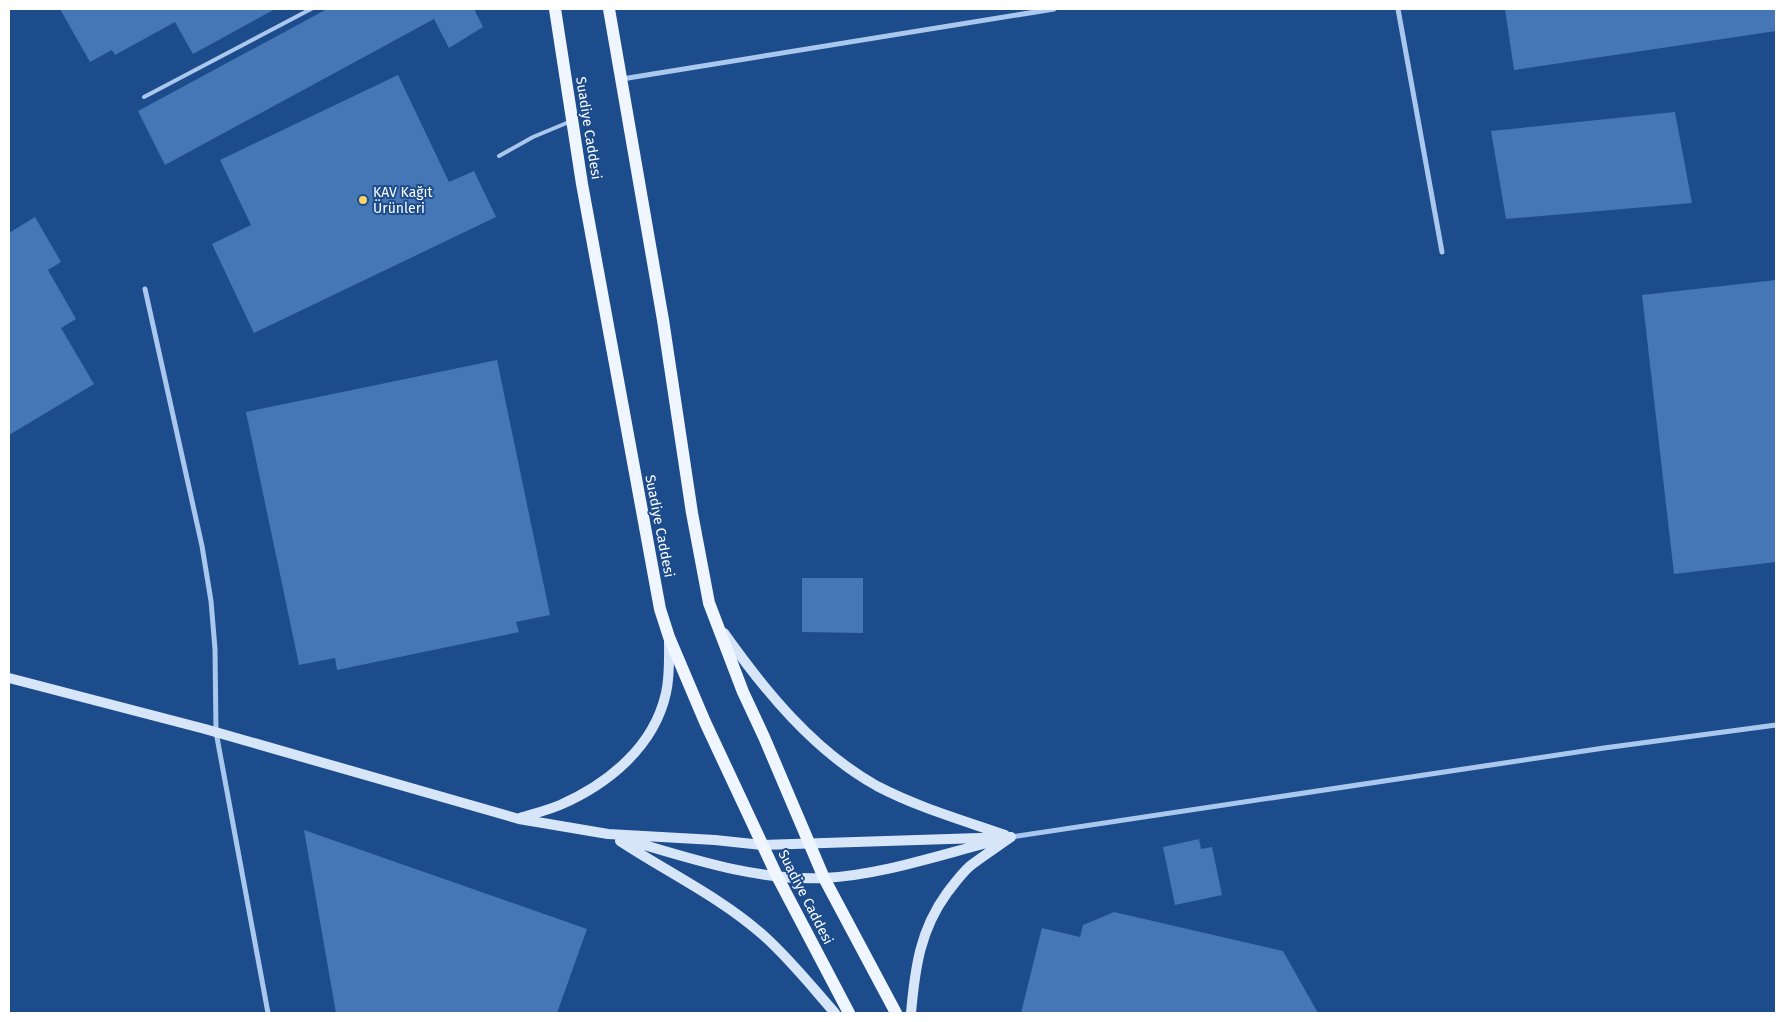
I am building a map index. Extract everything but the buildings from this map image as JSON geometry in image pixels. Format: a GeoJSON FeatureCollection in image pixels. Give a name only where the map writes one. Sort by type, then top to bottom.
{"type":"FeatureCollection","features":[{"type":"Feature","properties":{"kind":"main road","name":"Suadiye Caddesi"},"geometry":{"type":"LineString","coordinates":[[555,9],[584,193],[660,609],[669,636],[705,722],[762,845],[849,1013]]}},
{"type":"Feature","properties":{"kind":"main road","name":"Suadiye Caddesi"},"geometry":{"type":"LineString","coordinates":[[609,9],[663,320],[708,603],[743,692],[824,878],[896,1013]]}},
{"type":"Feature","properties":{"kind":"main road"},"geometry":{"type":"LineString","coordinates":[[714,618],[746,664],[784,708],[838,760],[895,795],[1011,837]]}},
{"type":"Feature","properties":{"kind":"main road"},"geometry":{"type":"LineString","coordinates":[[519,818],[559,805],[591,789],[633,756],[649,735],[659,715],[666,694],[669,674],[669,636]]}},
{"type":"Feature","properties":{"kind":"main road"},"geometry":{"type":"LineString","coordinates":[[9,678],[216,732],[519,818],[608,834],[714,865],[777,876],[824,878],[871,872],[1011,837]]}},
{"type":"Feature","properties":{"kind":"main road"},"geometry":{"type":"LineString","coordinates":[[608,834],[715,840],[762,845],[1011,837]]}},
{"type":"Feature","properties":{"kind":"main road"},"geometry":{"type":"LineString","coordinates":[[608,834],[660,867],[708,894],[748,923],[790,962],[835,1013]]}},
{"type":"Feature","properties":{"kind":"main road"},"geometry":{"type":"LineString","coordinates":[[911,1013],[915,976],[921,945],[928,923],[946,895],[969,867],[1011,837]]}},
{"type":"Feature","properties":{"kind":"street"},"geometry":{"type":"LineString","coordinates":[[621,79],[1054,9]]}},
{"type":"Feature","properties":{"kind":"street"},"geometry":{"type":"LineString","coordinates":[[1398,9],[1442,252]]}},
{"type":"Feature","properties":{"kind":"street"},"geometry":{"type":"LineString","coordinates":[[145,290],[202,546],[212,601],[215,649],[216,732],[268,1013]]}},
{"type":"Feature","properties":{"kind":"street"},"geometry":{"type":"LineString","coordinates":[[1011,837],[1604,748],[1776,725]]}},
{"type":"Feature","properties":{"kind":"lane"},"geometry":{"type":"LineString","coordinates":[[144,97],[311,9]]}},
{"type":"Feature","properties":{"kind":"lane"},"geometry":{"type":"LineString","coordinates":[[499,156],[533,137],[572,121]]}},
{"type":"Feature","properties":{"kind":"place","name":"KAV Kağıt Ürünleri"},"geometry":{"type":"Point","coordinates":[363,200]}}]}
